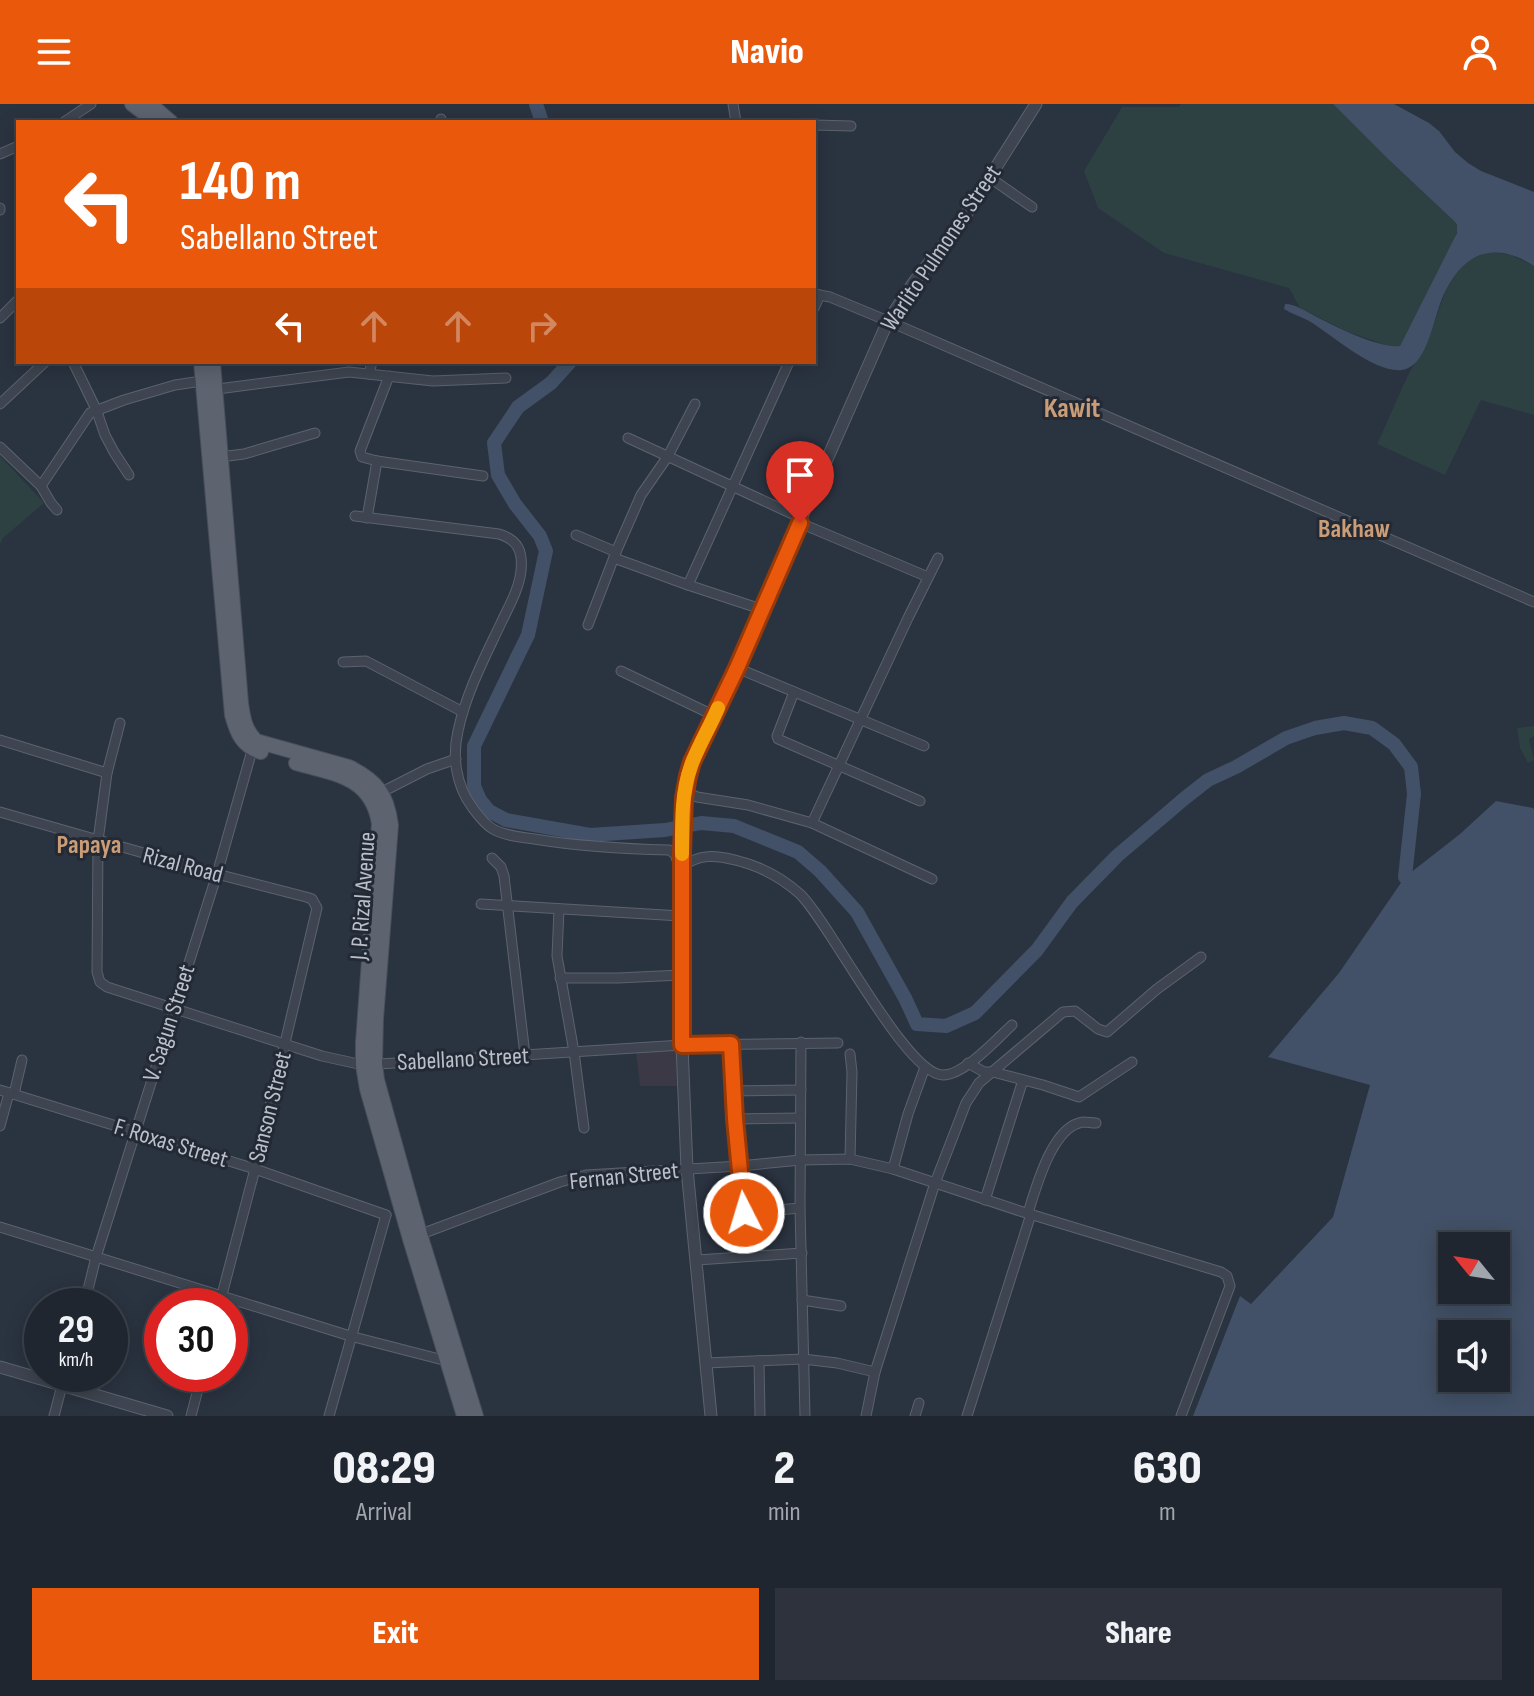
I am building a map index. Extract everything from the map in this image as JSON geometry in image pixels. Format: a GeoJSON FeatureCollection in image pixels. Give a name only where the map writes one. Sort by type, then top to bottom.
{"type":"FeatureCollection","features":[{"type":"Feature","properties":{"kind":"main road"},"geometry":{"type":"LineString","coordinates":[[132,104],[153,120]]}},
{"type":"Feature","properties":{"kind":"main road"},"geometry":{"type":"LineString","coordinates":[[150,104],[169,120]]}},
{"type":"Feature","properties":{"kind":"main road"},"geometry":{"type":"LineString","coordinates":[[201,364],[220,457],[220,515]]}},
{"type":"Feature","properties":{"kind":"main road"},"geometry":{"type":"LineString","coordinates":[[213,364],[207,387],[238,735],[243,742],[349,767],[371,780],[382,792]]}},
{"type":"Feature","properties":{"kind":"main road","name":"J. P. Rizal Avenue"},"geometry":{"type":"LineString","coordinates":[[254,745],[339,775],[365,789],[377,810],[379,824],[380,903]]}},
{"type":"Feature","properties":{"kind":"main road","name":"J. P. Rizal Avenue"},"geometry":{"type":"LineString","coordinates":[[382,792],[391,825],[364,1019],[372,1110],[392,1157],[452,1359],[464,1416]]}},
{"type":"Feature","properties":{"kind":"main road","name":"J. P. Rizal Avenue"},"geometry":{"type":"LineString","coordinates":[[452,1359],[476,1416]]}},
{"type":"Feature","properties":{"kind":"street"},"geometry":{"type":"LineString","coordinates":[[67,120],[91,104]]}},
{"type":"Feature","properties":{"kind":"street","name":"Warlito Pulmones Street"},"geometry":{"type":"LineString","coordinates":[[711,1416],[687,1169],[682,1045],[682,852],[687,782],[692,762],[737,668],[888,321],[960,224],[1036,104]]}},
{"type":"Feature","properties":{"kind":"street"},"geometry":{"type":"LineString","coordinates":[[816,125],[851,126]]}},
{"type":"Feature","properties":{"kind":"street"},"geometry":{"type":"LineString","coordinates":[[989,177],[1032,207]]}},
{"type":"Feature","properties":{"kind":"street"},"geometry":{"type":"LineString","coordinates":[[817,294],[888,321],[1534,602]]}},
{"type":"Feature","properties":{"kind":"street"},"geometry":{"type":"LineString","coordinates":[[0,318],[16,302]]}},
{"type":"Feature","properties":{"kind":"street"},"geometry":{"type":"LineString","coordinates":[[0,404],[43,364]]}},
{"type":"Feature","properties":{"kind":"street"},"geometry":{"type":"LineString","coordinates":[[74,364],[105,435],[129,475]]}},
{"type":"Feature","properties":{"kind":"street"},"geometry":{"type":"LineString","coordinates":[[369,374],[372,364]]}},
{"type":"Feature","properties":{"kind":"street"},"geometry":{"type":"LineString","coordinates":[[688,585],[788,364]]}},
{"type":"Feature","properties":{"kind":"street"},"geometry":{"type":"LineString","coordinates":[[41,486],[86,416],[96,409],[175,385],[207,387],[349,372],[433,381],[506,378]]}},
{"type":"Feature","properties":{"kind":"street"},"geometry":{"type":"LineString","coordinates":[[389,376],[360,451],[362,457],[483,476]]}},
{"type":"Feature","properties":{"kind":"street"},"geometry":{"type":"LineString","coordinates":[[588,625],[641,495],[668,456],[695,404]]}},
{"type":"Feature","properties":{"kind":"street"},"geometry":{"type":"LineString","coordinates":[[220,457],[244,454],[315,433]]}},
{"type":"Feature","properties":{"kind":"street"},"geometry":{"type":"LineString","coordinates":[[628,438],[928,577]]}},
{"type":"Feature","properties":{"kind":"street"},"geometry":{"type":"LineString","coordinates":[[1,449],[41,486],[57,510]]}},
{"type":"Feature","properties":{"kind":"street"},"geometry":{"type":"LineString","coordinates":[[367,518],[377,461]]}},
{"type":"Feature","properties":{"kind":"street"},"geometry":{"type":"LineString","coordinates":[[355,516],[499,534],[510,537],[516,544],[522,569],[516,591],[472,687],[457,733],[456,759],[460,786],[467,800],[490,828],[511,835],[560,843],[669,850],[675,854],[682,871],[705,856],[726,858],[763,869],[802,897],[900,1039],[935,1074],[957,1072],[1012,1025]]}},
{"type":"Feature","properties":{"kind":"street"},"geometry":{"type":"LineString","coordinates":[[576,535],[688,585],[761,609]]}},
{"type":"Feature","properties":{"kind":"street"},"geometry":{"type":"LineString","coordinates":[[812,823],[938,558]]}},
{"type":"Feature","properties":{"kind":"street"},"geometry":{"type":"LineString","coordinates":[[343,662],[366,661],[463,712]]}},
{"type":"Feature","properties":{"kind":"street"},"geometry":{"type":"LineString","coordinates":[[737,668],[924,746]]}},
{"type":"Feature","properties":{"kind":"street"},"geometry":{"type":"LineString","coordinates":[[621,671],[715,716]]}},
{"type":"Feature","properties":{"kind":"street"},"geometry":{"type":"LineString","coordinates":[[794,692],[777,738],[780,741],[920,801]]}},
{"type":"Feature","properties":{"kind":"street"},"geometry":{"type":"LineString","coordinates":[[98,841],[107,773],[120,723]]}},
{"type":"Feature","properties":{"kind":"street"},"geometry":{"type":"LineString","coordinates":[[0,740],[107,773]]}},
{"type":"Feature","properties":{"kind":"street","name":"V. Sagun Street"},"geometry":{"type":"LineString","coordinates":[[88,1288],[254,745]]}},
{"type":"Feature","properties":{"kind":"street"},"geometry":{"type":"LineString","coordinates":[[382,792],[427,769],[456,759]]}},
{"type":"Feature","properties":{"kind":"street"},"geometry":{"type":"LineString","coordinates":[[687,782],[694,796],[748,805],[812,823],[932,879]]}},
{"type":"Feature","properties":{"kind":"street","name":"Rizal Road"},"geometry":{"type":"LineString","coordinates":[[0,812],[306,897],[312,899],[317,908]]}},
{"type":"Feature","properties":{"kind":"street","name":"Sabellano Street"},"geometry":{"type":"LineString","coordinates":[[98,841],[97,972],[100,982],[107,987],[338,1061],[369,1064],[682,1045],[838,1043]]}},
{"type":"Feature","properties":{"kind":"street"},"geometry":{"type":"LineString","coordinates":[[492,858],[501,867],[509,907],[525,1055]]}},
{"type":"Feature","properties":{"kind":"street"},"geometry":{"type":"LineString","coordinates":[[481,904],[681,916]]}},
{"type":"Feature","properties":{"kind":"street","name":"Sanson Street"},"geometry":{"type":"LineString","coordinates":[[223,1288],[286,1044],[317,908]]}},
{"type":"Feature","properties":{"kind":"street"},"geometry":{"type":"LineString","coordinates":[[559,909],[557,956],[584,1128]]}},
{"type":"Feature","properties":{"kind":"street"},"geometry":{"type":"LineString","coordinates":[[866,1416],[875,1372],[935,1183],[966,1103],[979,1083],[1063,1012],[1075,1011],[1098,1029],[1107,1032],[1157,989],[1201,957]]}},
{"type":"Feature","properties":{"kind":"street"},"geometry":{"type":"LineString","coordinates":[[560,978],[681,975]]}},
{"type":"Feature","properties":{"kind":"street"},"geometry":{"type":"LineString","coordinates":[[801,1042],[800,1208],[805,1416]]}},
{"type":"Feature","properties":{"kind":"street"},"geometry":{"type":"LineString","coordinates":[[731,1044],[747,1256]]}},
{"type":"Feature","properties":{"kind":"street"},"geometry":{"type":"LineString","coordinates":[[850,1054],[850,1159]]}},
{"type":"Feature","properties":{"kind":"street"},"geometry":{"type":"LineString","coordinates":[[0,1126],[8,1092],[22,1060]]}},
{"type":"Feature","properties":{"kind":"street"},"geometry":{"type":"LineString","coordinates":[[968,1063],[984,1072],[1079,1097],[1132,1062]]}},
{"type":"Feature","properties":{"kind":"street"},"geometry":{"type":"LineString","coordinates":[[893,1169],[925,1067]]}},
{"type":"Feature","properties":{"kind":"street"},"geometry":{"type":"LineString","coordinates":[[985,1200],[1023,1080]]}},
{"type":"Feature","properties":{"kind":"street"},"geometry":{"type":"LineString","coordinates":[[733,1091],[801,1090]]}},
{"type":"Feature","properties":{"kind":"street","name":"F. Roxas Street"},"geometry":{"type":"LineString","coordinates":[[8,1092],[255,1169],[386,1215]]}},
{"type":"Feature","properties":{"kind":"street"},"geometry":{"type":"LineString","coordinates":[[735,1119],[800,1118]]}},
{"type":"Feature","properties":{"kind":"street"},"geometry":{"type":"LineString","coordinates":[[967,1416],[1045,1163],[1068,1128],[1082,1122],[1096,1123]]}},
{"type":"Feature","properties":{"kind":"street","name":"Fernan Street"},"geometry":{"type":"LineString","coordinates":[[415,1236],[575,1177],[801,1160],[850,1159],[893,1169],[1227,1276],[1230,1286],[1181,1416]]}},
{"type":"Feature","properties":{"kind":"street"},"geometry":{"type":"LineString","coordinates":[[329,1416],[386,1215],[406,1207]]}},
{"type":"Feature","properties":{"kind":"street"},"geometry":{"type":"LineString","coordinates":[[744,1213],[800,1208]]}},
{"type":"Feature","properties":{"kind":"street"},"geometry":{"type":"LineString","coordinates":[[0,1227],[198,1288]]}},
{"type":"Feature","properties":{"kind":"street"},"geometry":{"type":"LineString","coordinates":[[697,1260],[802,1253]]}},
{"type":"Feature","properties":{"kind":"street"},"geometry":{"type":"LineString","coordinates":[[802,1300],[841,1306]]}},
{"type":"Feature","properties":{"kind":"street"},"geometry":{"type":"LineString","coordinates":[[248,1304],[350,1336],[452,1359]]}},
{"type":"Feature","properties":{"kind":"street"},"geometry":{"type":"LineString","coordinates":[[706,1363],[803,1359],[875,1372]]}},
{"type":"Feature","properties":{"kind":"street"},"geometry":{"type":"LineString","coordinates":[[759,1361],[760,1416]]}},
{"type":"Feature","properties":{"kind":"street"},"geometry":{"type":"LineString","coordinates":[[0,1367],[24,1372]]}},
{"type":"Feature","properties":{"kind":"street"},"geometry":{"type":"LineString","coordinates":[[54,1416],[60,1392]]}},
{"type":"Feature","properties":{"kind":"street"},"geometry":{"type":"LineString","coordinates":[[98,1392],[167,1416]]}},
{"type":"Feature","properties":{"kind":"street"},"geometry":{"type":"LineString","coordinates":[[191,1416],[197,1392]]}},
{"type":"Feature","properties":{"kind":"street"},"geometry":{"type":"LineString","coordinates":[[915,1416],[919,1403]]}},
{"type":"Feature","properties":{"kind":"shaded area"},"geometry":{"type":"Polygon","coordinates":[[[1181,104],[1333,104],[1454,221],[1458,228],[1455,238],[1400,346],[1391,347],[1346,331],[1300,308],[1289,288],[1164,253],[1098,208],[1084,171],[1122,107],[1178,107],[1181,104]]]}},
{"type":"Feature","properties":{"kind":"shaded area"},"geometry":{"type":"Polygon","coordinates":[[[1493,252],[1511,255],[1534,266],[1534,415],[1481,400],[1445,475],[1377,444],[1424,348],[1454,276],[1477,257],[1493,252]]]}},
{"type":"Feature","properties":{"kind":"shaded area"},"geometry":{"type":"Polygon","coordinates":[[[0,456],[44,503],[0,544],[0,456]]]}},
{"type":"Feature","properties":{"kind":"shaded area"},"geometry":{"type":"Polygon","coordinates":[[[1534,726],[1534,736],[1529,739],[1534,760],[1528,763],[1520,748],[1517,728],[1534,726]]]}},
{"type":"Feature","properties":{"kind":"shaded area"},"geometry":{"type":"Polygon","coordinates":[[[676,1051],[677,1086],[640,1086],[636,1052],[676,1051]]]}},
{"type":"Feature","properties":{"kind":"water"},"geometry":{"type":"Polygon","coordinates":[[[1333,104],[1394,104],[1429,123],[1468,163],[1534,192],[1534,266],[1503,253],[1477,256],[1466,264],[1447,288],[1423,353],[1410,367],[1402,370],[1367,360],[1311,322],[1284,309],[1285,304],[1293,305],[1357,336],[1400,346],[1457,233],[1454,221],[1333,104]]]}},
{"type":"Feature","properties":{"kind":"water"},"geometry":{"type":"Polygon","coordinates":[[[1496,801],[1533,808],[1534,1416],[1193,1416],[1240,1296],[1251,1304],[1333,1217],[1370,1085],[1268,1057],[1339,973],[1405,877],[1496,801]]]}},
{"type":"Feature","properties":{"kind":"waterway"},"geometry":{"type":"LineString","coordinates":[[536,104],[541,120]]}},
{"type":"Feature","properties":{"kind":"waterway"},"geometry":{"type":"LineString","coordinates":[[568,364],[551,383],[518,407],[494,443],[498,475],[515,504],[540,536],[546,551],[528,635],[474,746],[474,786],[489,811],[506,820],[590,835],[665,830],[701,823],[734,826],[798,852],[857,912],[917,1024],[946,1026],[975,1013],[1037,950],[1072,902],[1117,856],[1185,798],[1208,780],[1286,738],[1315,728],[1344,723],[1372,728],[1394,744],[1411,767],[1414,794],[1405,877]]}},
{"type":"Feature","properties":{"kind":"slow traffic"},"geometry":{"type":"LineString","coordinates":[[682,854],[688,776],[718,708]]}},
{"type":"Feature","properties":{"kind":"district","name":"Kawit"},"geometry":{"type":"Point","coordinates":[1072,408]}},
{"type":"Feature","properties":{"kind":"district","name":"Bakhaw"},"geometry":{"type":"Point","coordinates":[1354,529]}},
{"type":"Feature","properties":{"kind":"district","name":"Papaya"},"geometry":{"type":"Point","coordinates":[89,845]}},
{"type":"Feature","properties":{"kind":"route"},"geometry":{"type":"LineString","coordinates":[[744,1213],[731,1044],[682,1045],[684,798],[692,762],[800,523]]}}]}
